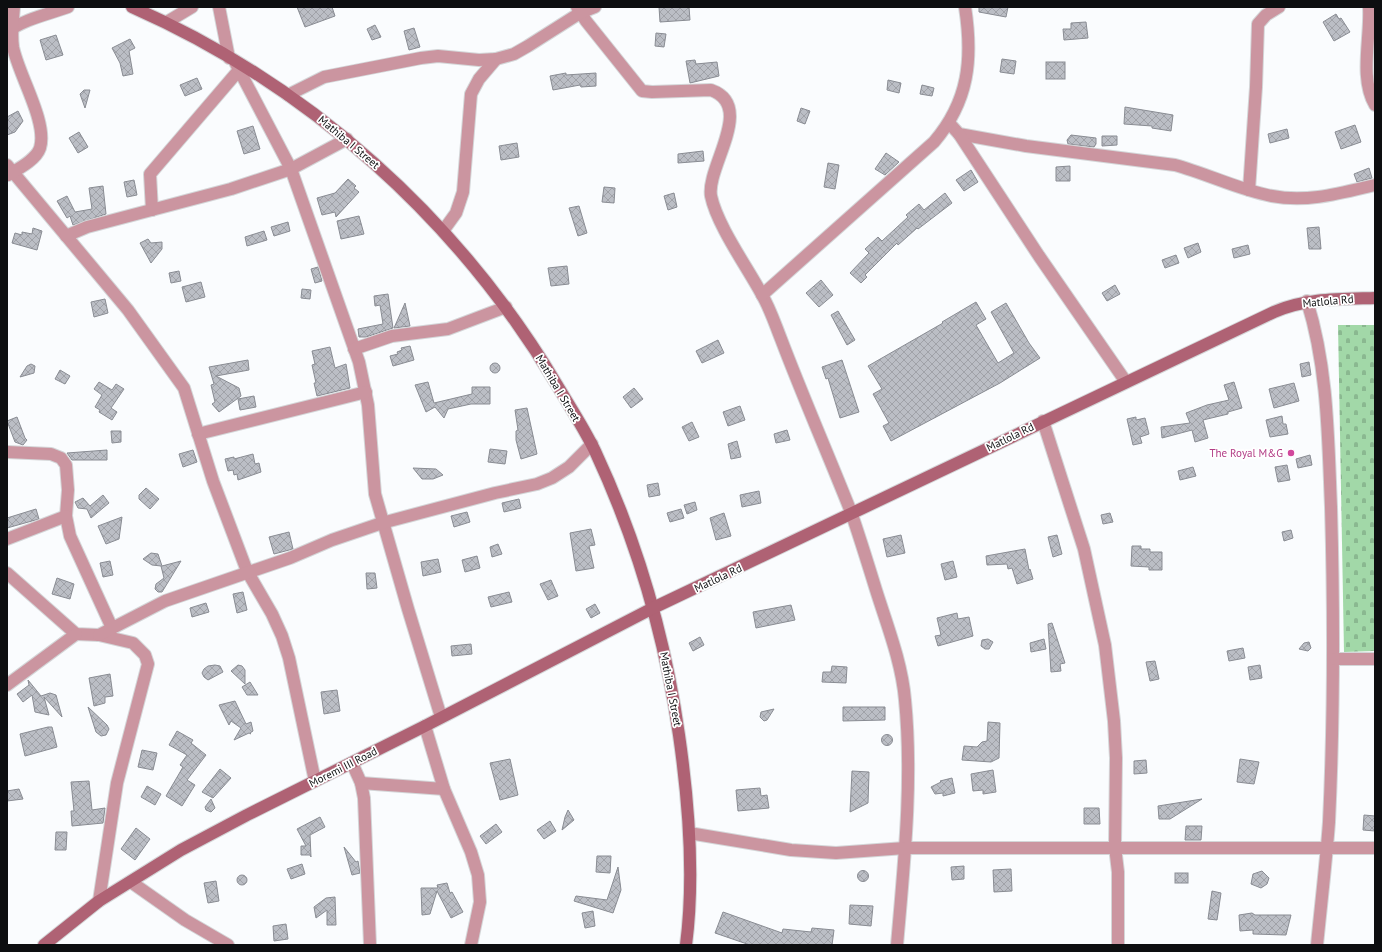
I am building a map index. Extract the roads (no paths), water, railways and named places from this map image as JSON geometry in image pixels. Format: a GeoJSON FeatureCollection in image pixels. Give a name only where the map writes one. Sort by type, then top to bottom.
{"type":"FeatureCollection","features":[{"type":"Feature","properties":{"kind":"street"},"geometry":{"type":"LineString","coordinates":[[14,7],[10,30],[13,46],[17,62],[38,119],[41,135],[40,148],[33,158],[9,171],[128,310],[184,388],[213,481],[247,571],[272,614],[282,636],[289,658],[315,781]]}},
{"type":"Feature","properties":{"kind":"street"},"geometry":{"type":"LineString","coordinates":[[10,30],[68,7]]}},
{"type":"Feature","properties":{"kind":"street","name":"Mathiba I Street"},"geometry":{"type":"LineString","coordinates":[[132,7],[167,22],[288,95],[347,139],[374,162],[443,231],[506,307],[549,371],[592,444],[633,544],[653,608],[674,697],[682,753],[689,832],[690,897],[686,945]]}},
{"type":"Feature","properties":{"kind":"street"},"geometry":{"type":"LineString","coordinates":[[167,22],[192,7]]}},
{"type":"Feature","properties":{"kind":"street"},"geometry":{"type":"LineString","coordinates":[[219,7],[234,63],[292,169],[354,349],[366,392],[372,472],[382,523],[441,718]]}},
{"type":"Feature","properties":{"kind":"street"},"geometry":{"type":"LineString","coordinates":[[288,95],[324,77],[408,60],[438,56],[479,60],[496,59],[514,54],[528,46],[579,10],[595,7]]}},
{"type":"Feature","properties":{"kind":"street"},"geometry":{"type":"LineString","coordinates":[[762,295],[934,142],[949,123],[959,103],[968,70],[968,43],[965,7]]}},
{"type":"Feature","properties":{"kind":"street"},"geometry":{"type":"LineString","coordinates":[[1249,190],[1256,87],[1258,24],[1266,15],[1279,7]]}},
{"type":"Feature","properties":{"kind":"street"},"geometry":{"type":"LineString","coordinates":[[1369,7],[1370,24],[1367,86],[1375,105]]}},
{"type":"Feature","properties":{"kind":"street"},"geometry":{"type":"LineString","coordinates":[[579,10],[642,91],[711,90],[720,93],[726,99],[729,116],[728,134],[712,181],[711,196],[719,217],[762,295],[851,514],[888,625],[905,698],[907,789],[905,848],[897,945]]}},
{"type":"Feature","properties":{"kind":"street"},"geometry":{"type":"LineString","coordinates":[[443,231],[456,213],[462,192],[471,94],[479,78],[496,59]]}},
{"type":"Feature","properties":{"kind":"street"},"geometry":{"type":"LineString","coordinates":[[152,210],[150,174],[234,63]]}},
{"type":"Feature","properties":{"kind":"street"},"geometry":{"type":"LineString","coordinates":[[949,123],[959,134],[1039,256],[1126,382]]}},
{"type":"Feature","properties":{"kind":"street"},"geometry":{"type":"LineString","coordinates":[[959,134],[1026,146],[1175,166],[1199,172],[1273,197],[1304,199],[1375,185]]}},
{"type":"Feature","properties":{"kind":"street"},"geometry":{"type":"LineString","coordinates":[[66,236],[87,227],[231,188],[292,169],[347,139]]}},
{"type":"Feature","properties":{"kind":"street","name":"Matlola Rd"},"geometry":{"type":"LineString","coordinates":[[653,608],[1274,312],[1288,306],[1307,301],[1375,298]]}},
{"type":"Feature","properties":{"kind":"street"},"geometry":{"type":"LineString","coordinates":[[1307,301],[1322,360],[1327,415],[1335,659],[1327,847],[1318,945]]}},
{"type":"Feature","properties":{"kind":"street"},"geometry":{"type":"LineString","coordinates":[[354,349],[392,336],[448,329],[506,307]]}},
{"type":"Feature","properties":{"kind":"street"},"geometry":{"type":"LineString","coordinates":[[198,434],[366,392]]}},
{"type":"Feature","properties":{"kind":"street"},"geometry":{"type":"LineString","coordinates":[[1043,421],[1084,550],[1105,645],[1114,721],[1116,778],[1115,847],[1118,872],[1118,945]]}},
{"type":"Feature","properties":{"kind":"street"},"geometry":{"type":"LineString","coordinates":[[99,635],[166,601],[247,571],[290,558],[332,540],[382,523],[537,484],[552,478],[569,467],[592,444]]}},
{"type":"Feature","properties":{"kind":"street"},"geometry":{"type":"LineString","coordinates":[[7,452],[51,454],[61,458],[66,465],[68,490],[66,516],[70,536],[112,628]]}},
{"type":"Feature","properties":{"kind":"street"},"geometry":{"type":"LineString","coordinates":[[7,539],[66,516]]}},
{"type":"Feature","properties":{"kind":"street"},"geometry":{"type":"LineString","coordinates":[[7,573],[76,634]]}},
{"type":"Feature","properties":{"kind":"street","name":"Moremi III Road"},"geometry":{"type":"LineString","coordinates":[[44,945],[99,901],[188,847],[653,608]]}},
{"type":"Feature","properties":{"kind":"street"},"geometry":{"type":"LineString","coordinates":[[7,685],[76,634],[99,635],[133,643],[145,655],[148,664],[117,783],[99,901]]}},
{"type":"Feature","properties":{"kind":"street"},"geometry":{"type":"LineString","coordinates":[[1335,659],[1375,659]]}},
{"type":"Feature","properties":{"kind":"street"},"geometry":{"type":"LineString","coordinates":[[425,726],[444,789],[471,852],[478,875],[480,902],[471,945]]}},
{"type":"Feature","properties":{"kind":"street"},"geometry":{"type":"LineString","coordinates":[[352,763],[361,783],[365,820],[370,945]]}},
{"type":"Feature","properties":{"kind":"street"},"geometry":{"type":"LineString","coordinates":[[361,783],[444,789]]}},
{"type":"Feature","properties":{"kind":"street"},"geometry":{"type":"LineString","coordinates":[[689,832],[791,850],[836,853],[905,848],[1375,848]]}},
{"type":"Feature","properties":{"kind":"street"},"geometry":{"type":"LineString","coordinates":[[131,882],[185,920],[228,945]]}},
{"type":"Feature","properties":{"kind":"place","name":"The Royal M&G"},"geometry":{"type":"Point","coordinates":[1291,453]}}]}
